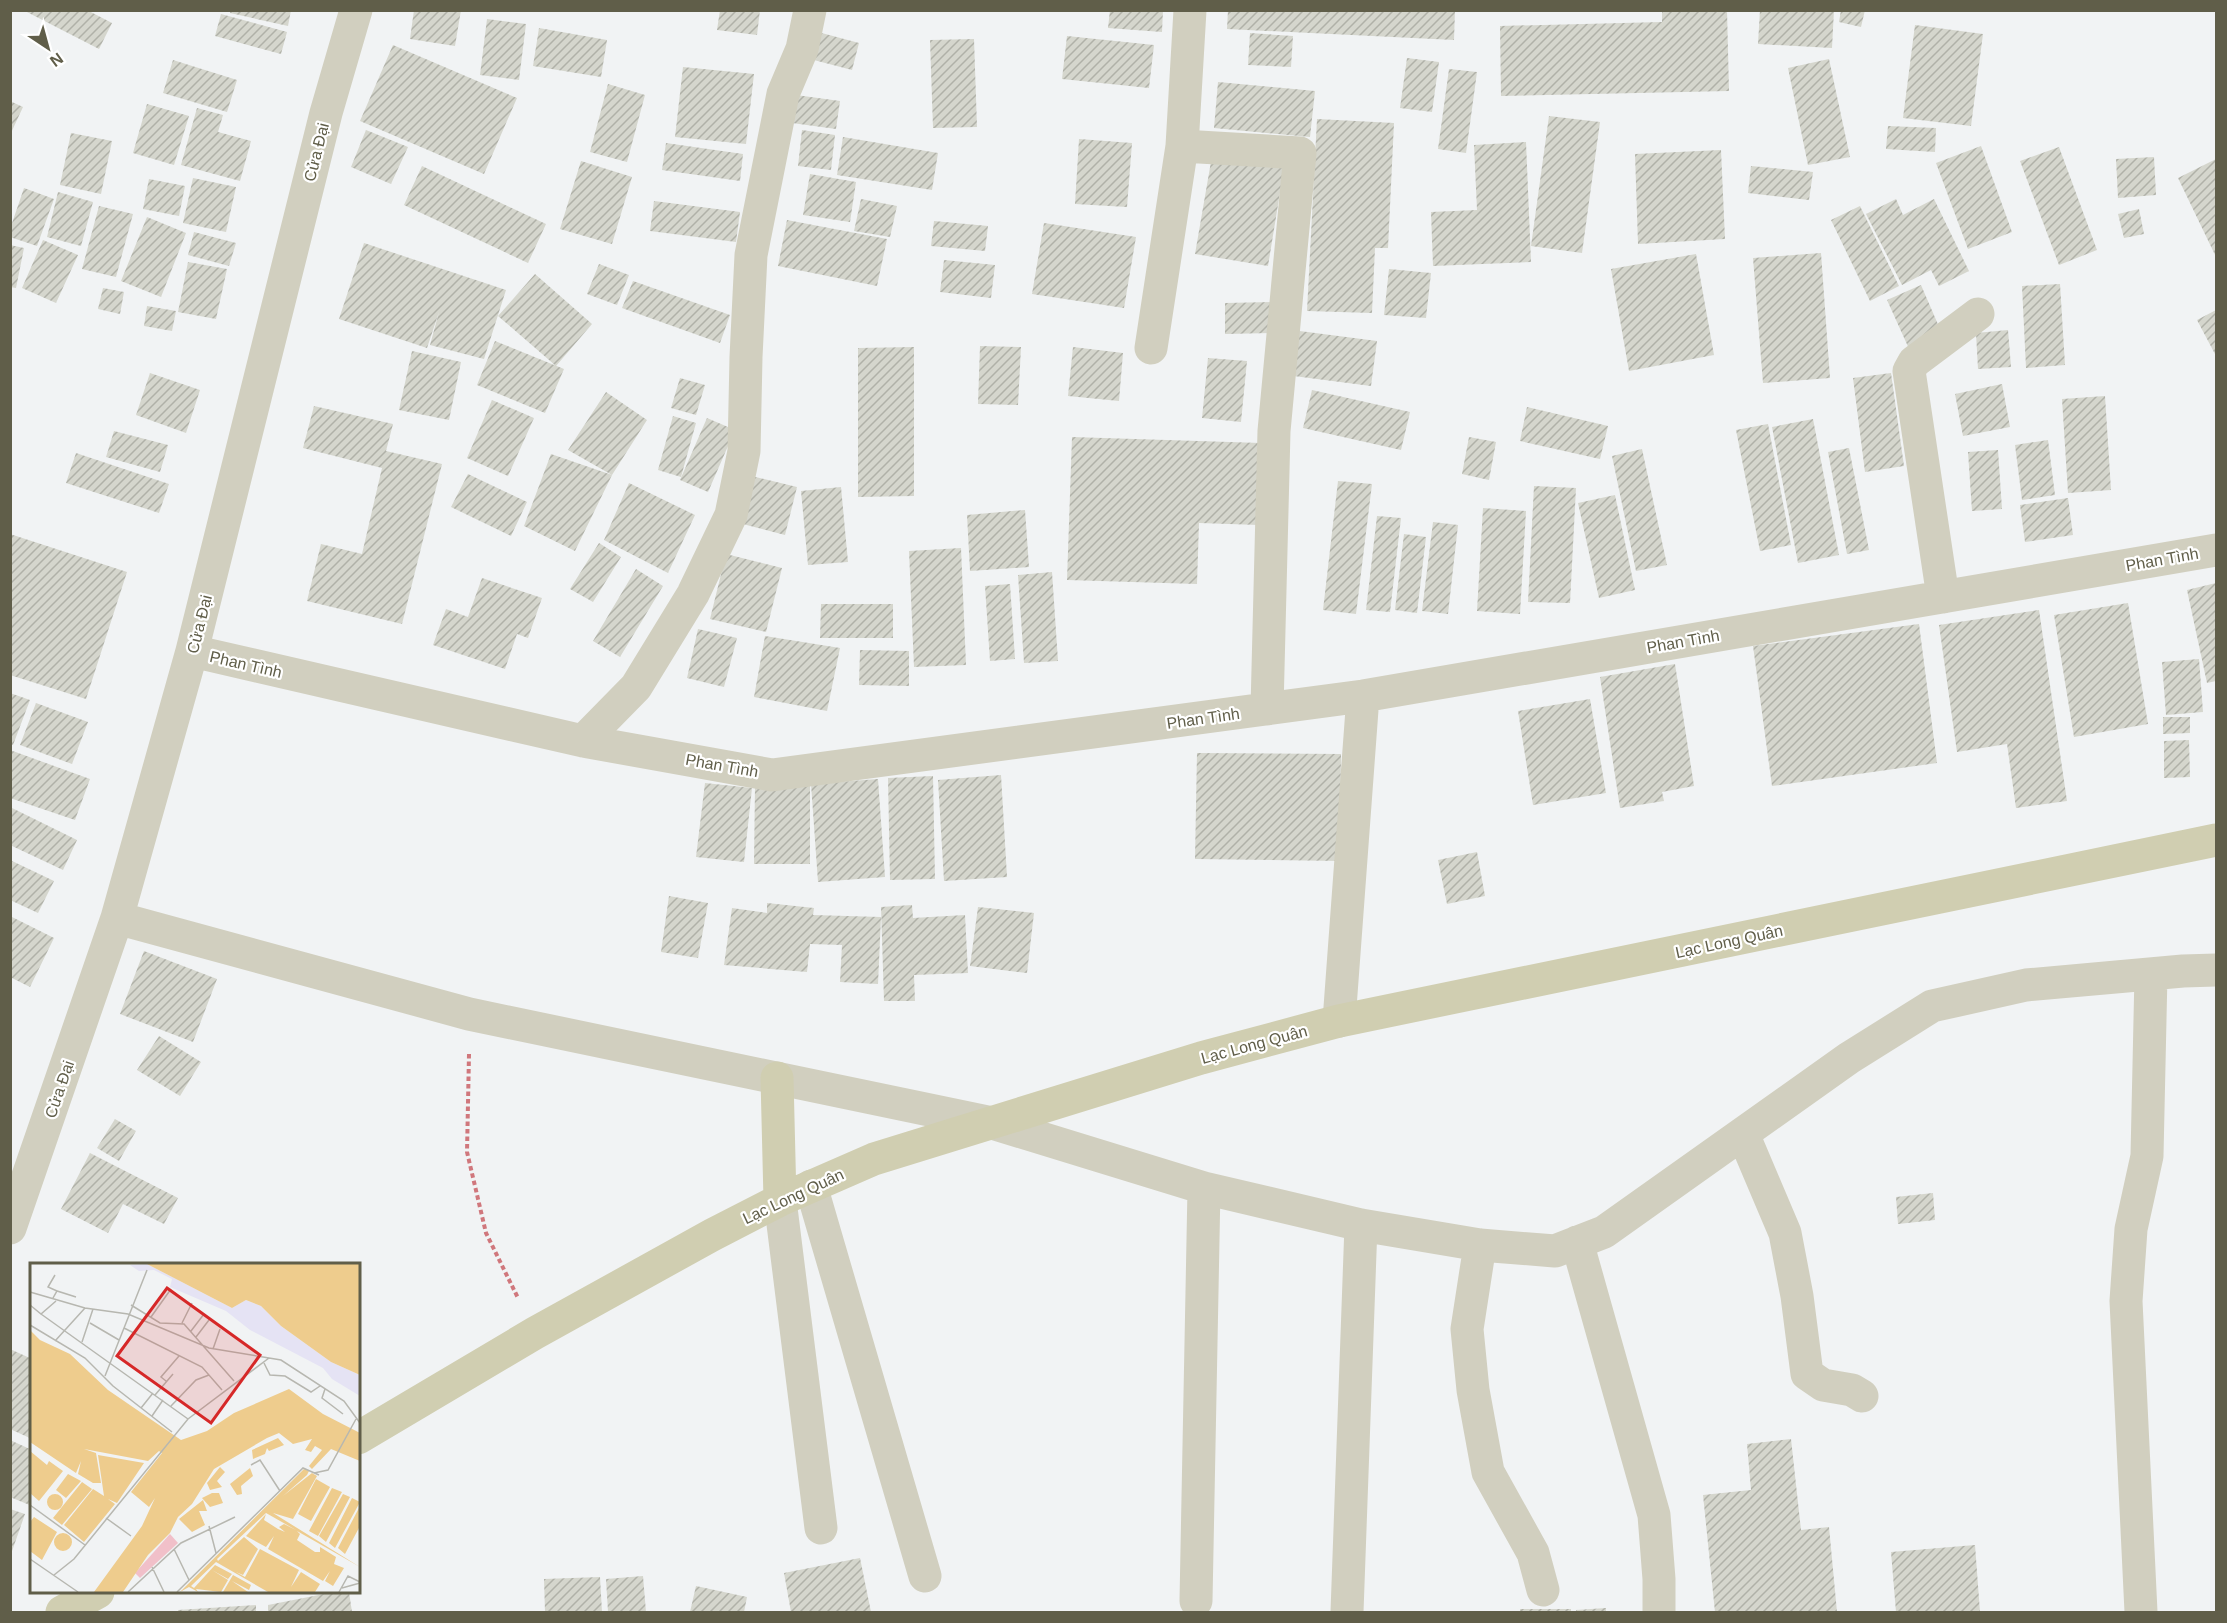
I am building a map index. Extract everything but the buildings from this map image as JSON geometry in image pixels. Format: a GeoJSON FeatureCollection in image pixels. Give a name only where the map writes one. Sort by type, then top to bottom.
{"type":"FeatureCollection","features":[{"type":"Feature","properties":{"kind":"main road","name":"Lạc Long Quân"},"geometry":{"type":"LineString","coordinates":[[360,1437],[535,1334],[712,1235],[780,1200],[874,1159],[1201,1058],[1339,1021],[2217,840]]}},
{"type":"Feature","properties":{"kind":"main road"},"geometry":{"type":"LineString","coordinates":[[777,1078],[780,1200]]}},
{"type":"Feature","properties":{"kind":"main road"},"geometry":{"type":"LineString","coordinates":[[62,1612],[96,1593]]}},
{"type":"Feature","properties":{"kind":"street","name":"Cửa Đại"},"geometry":{"type":"LineString","coordinates":[[10,1228],[117,918],[192,651],[326,113],[356,10]]}},
{"type":"Feature","properties":{"kind":"street"},"geometry":{"type":"LineString","coordinates":[[583,741],[636,687],[693,594],[731,515],[744,451],[746,357],[752,255],[783,94],[802,48],[810,10]]}},
{"type":"Feature","properties":{"kind":"street"},"geometry":{"type":"LineString","coordinates":[[1151,348],[1182,146],[1191,10]]}},
{"type":"Feature","properties":{"kind":"street"},"geometry":{"type":"LineString","coordinates":[[1182,146],[1300,153],[1274,431],[1267,709]]}},
{"type":"Feature","properties":{"kind":"street"},"geometry":{"type":"LineString","coordinates":[[1943,597],[1909,371],[1914,362],[1978,314]]}},
{"type":"Feature","properties":{"kind":"street","name":"Phan Tình"},"geometry":{"type":"LineString","coordinates":[[192,651],[583,741],[772,775],[1364,696],[2217,550]]}},
{"type":"Feature","properties":{"kind":"street"},"geometry":{"type":"LineString","coordinates":[[1339,1021],[1364,696]]}},
{"type":"Feature","properties":{"kind":"street"},"geometry":{"type":"LineString","coordinates":[[117,918],[469,1014],[992,1123],[1204,1188],[1361,1226],[1480,1245],[1555,1251],[1604,1232],[1849,1058],[1932,1006],[2026,985],[2217,970]]}},
{"type":"Feature","properties":{"kind":"street"},"geometry":{"type":"LineString","coordinates":[[2141,1612],[2126,1300],[2131,1229],[2147,1156],[2151,974]]}},
{"type":"Feature","properties":{"kind":"street"},"geometry":{"type":"LineString","coordinates":[[1743,1134],[1785,1233],[1797,1296],[1807,1374],[1823,1385],[1852,1390],[1862,1396]]}},
{"type":"Feature","properties":{"kind":"street"},"geometry":{"type":"LineString","coordinates":[[811,1186],[925,1576]]}},
{"type":"Feature","properties":{"kind":"street"},"geometry":{"type":"LineString","coordinates":[[1196,1601],[1204,1188]]}},
{"type":"Feature","properties":{"kind":"street"},"geometry":{"type":"LineString","coordinates":[[780,1200],[821,1528]]}},
{"type":"Feature","properties":{"kind":"street"},"geometry":{"type":"LineString","coordinates":[[1347,1612],[1361,1226]]}},
{"type":"Feature","properties":{"kind":"street"},"geometry":{"type":"LineString","coordinates":[[1577,1242],[1654,1515],[1659,1612]]}},
{"type":"Feature","properties":{"kind":"street"},"geometry":{"type":"LineString","coordinates":[[1480,1245],[1467,1329],[1477,1414],[1488,1472],[1533,1553],[1543,1590]]}},
{"type":"Feature","properties":{"kind":"path"},"geometry":{"type":"LineString","coordinates":[[469,1014],[467,1152],[486,1233],[535,1334]]}}]}
